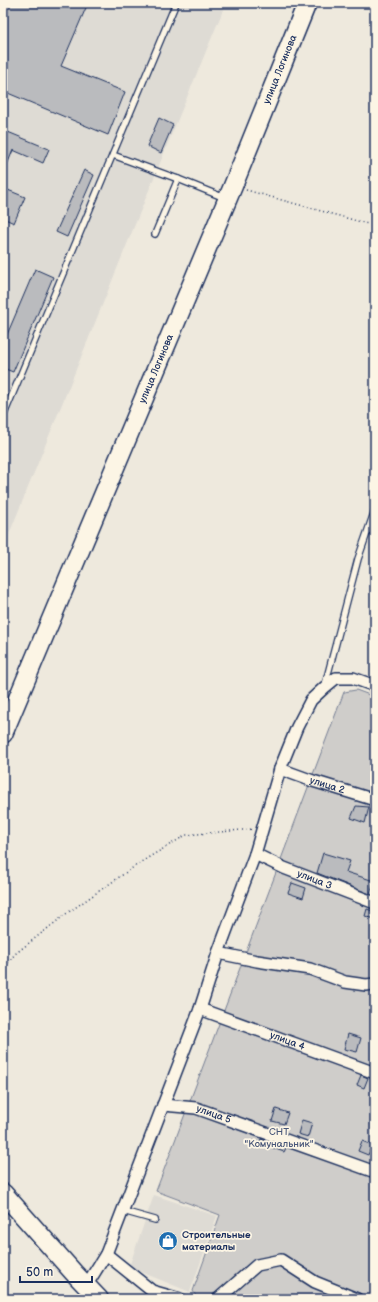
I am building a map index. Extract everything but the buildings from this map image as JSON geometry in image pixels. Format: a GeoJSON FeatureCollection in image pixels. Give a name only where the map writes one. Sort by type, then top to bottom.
{"type":"FeatureCollection","features":[{"type":"Feature","properties":{"kind":"main road","name":"улица Логинова"},"geometry":{"type":"LineString","coordinates":[[3,734],[230,192],[307,3]]}},
{"type":"Feature","properties":{"kind":"main road"},"geometry":{"type":"LineString","coordinates":[[3,1193],[93,1293]]}},
{"type":"Feature","properties":{"kind":"street"},"geometry":{"type":"LineString","coordinates":[[93,1293],[122,1211],[200,1009],[218,953],[255,854],[280,769],[297,727],[311,700],[336,678],[353,678],[375,686]]}},
{"type":"Feature","properties":{"kind":"street","name":"улица 2"},"geometry":{"type":"LineString","coordinates":[[280,769],[375,800]]}},
{"type":"Feature","properties":{"kind":"street","name":"улица 3"},"geometry":{"type":"LineString","coordinates":[[255,854],[284,868],[375,903]]}},
{"type":"Feature","properties":{"kind":"street"},"geometry":{"type":"LineString","coordinates":[[218,953],[310,969],[345,982],[366,985],[375,984]]}},
{"type":"Feature","properties":{"kind":"street","name":"улица 4"},"geometry":{"type":"LineString","coordinates":[[200,1009],[375,1073]]}},
{"type":"Feature","properties":{"kind":"street","name":"улица 5"},"geometry":{"type":"LineString","coordinates":[[163,1105],[196,1108],[375,1172]]}},
{"type":"Feature","properties":{"kind":"street"},"geometry":{"type":"LineString","coordinates":[[106,1254],[152,1291],[180,1299]]}},
{"type":"Feature","properties":{"kind":"street"},"geometry":{"type":"LineString","coordinates":[[218,1299],[257,1265],[281,1260],[315,1282],[357,1299]]}},
{"type":"Feature","properties":{"kind":"lane"},"geometry":{"type":"LineString","coordinates":[[3,417],[176,3]]}},
{"type":"Feature","properties":{"kind":"lane"},"geometry":{"type":"LineString","coordinates":[[113,155],[178,179],[230,192]]}},
{"type":"Feature","properties":{"kind":"lane"},"geometry":{"type":"LineString","coordinates":[[155,234],[178,179]]}},
{"type":"Feature","properties":{"kind":"lane"},"geometry":{"type":"LineString","coordinates":[[325,687],[358,559],[375,510]]}},
{"type":"Feature","properties":{"kind":"lane"},"geometry":{"type":"LineString","coordinates":[[122,1211],[155,1220]]}},
{"type":"Feature","properties":{"kind":"path"},"geometry":{"type":"LineString","coordinates":[[230,192],[375,226]]}},
{"type":"Feature","properties":{"kind":"path"},"geometry":{"type":"LineString","coordinates":[[3,969],[15,954],[66,914],[141,862],[186,835],[263,828]]}},
{"type":"Feature","properties":{"kind":"shaded area"},"geometry":{"type":"Polygon","coordinates":[[[3,3],[226,3],[3,549],[3,3]]]}},
{"type":"Feature","properties":{"kind":"shaded area"},"geometry":{"type":"Polygon","coordinates":[[[154,1195],[217,1216],[190,1292],[129,1267],[154,1195]]]}},
{"type":"Feature","properties":{"kind":"green space","name":"СНТ \"Комунальник\""},"geometry":{"type":"Polygon","coordinates":[[[356,690],[375,697],[375,1299],[198,1299],[193,1291],[220,1215],[156,1191],[344,692],[356,690]]]}},
{"type":"Feature","properties":{"kind":"place","name":"Строительные материалы"},"geometry":{"type":"Point","coordinates":[168,1241]}}]}
